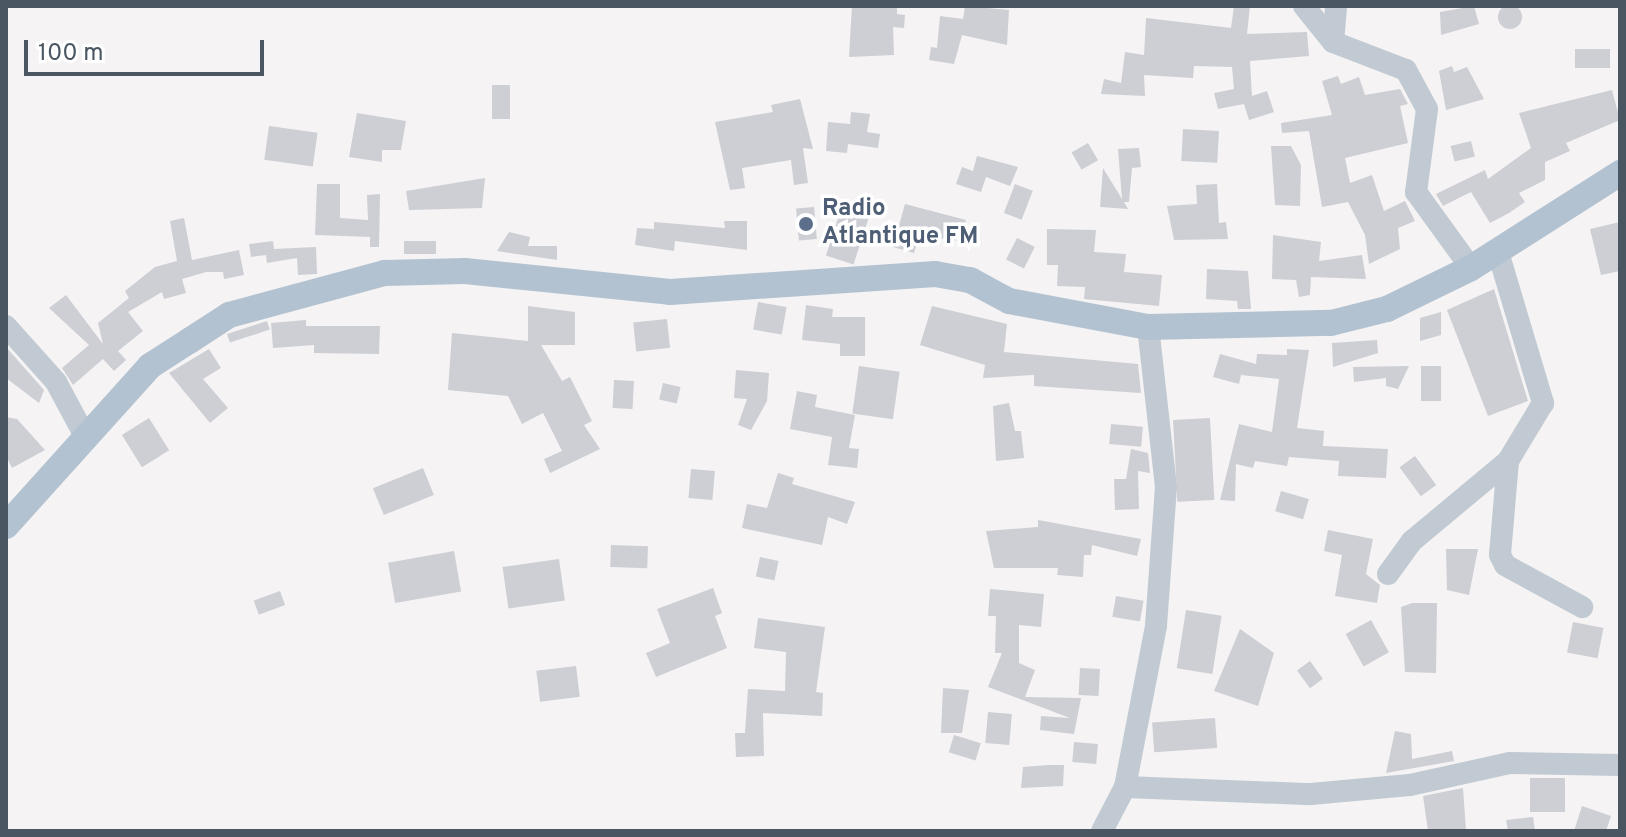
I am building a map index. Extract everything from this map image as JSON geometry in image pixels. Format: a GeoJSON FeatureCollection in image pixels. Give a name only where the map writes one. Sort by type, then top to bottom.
{"type":"FeatureCollection","features":[{"type":"Feature","properties":{"kind":"main road"},"geometry":{"type":"LineString","coordinates":[[6,526],[150,366],[229,315],[419,269],[670,292],[935,274],[970,280],[1009,301],[1148,327],[1331,323],[1387,309],[1471,268],[1620,173]]}},
{"type":"Feature","properties":{"kind":"street"},"geometry":{"type":"LineString","coordinates":[[1304,6],[1333,42],[1406,70],[1427,109],[1416,192],[1471,268]]}},
{"type":"Feature","properties":{"kind":"street"},"geometry":{"type":"LineString","coordinates":[[1333,42],[1336,6]]}},
{"type":"Feature","properties":{"kind":"street"},"geometry":{"type":"LineString","coordinates":[[1388,574],[1412,541],[1508,461],[1543,403],[1498,252]]}},
{"type":"Feature","properties":{"kind":"street"},"geometry":{"type":"LineString","coordinates":[[1102,831],[1125,787],[1156,626],[1166,487],[1148,327]]}},
{"type":"Feature","properties":{"kind":"street"},"geometry":{"type":"LineString","coordinates":[[7,330],[56,382],[85,436]]}},
{"type":"Feature","properties":{"kind":"street"},"geometry":{"type":"LineString","coordinates":[[1508,461],[1497,542],[1505,565],[1582,607]]}},
{"type":"Feature","properties":{"kind":"street"},"geometry":{"type":"LineString","coordinates":[[1125,787],[1311,794],[1410,785],[1510,763],[1620,765]]}},
{"type":"Feature","properties":{"kind":"building"},"geometry":{"type":"Polygon","coordinates":[[[1510,5],[1519,8],[1522,17],[1519,26],[1510,29],[1501,26],[1498,17],[1501,8],[1510,5]]]}},
{"type":"Feature","properties":{"kind":"building"},"geometry":{"type":"Polygon","coordinates":[[[852,6],[897,6],[897,14],[905,15],[904,28],[893,27],[894,55],[849,57],[852,6]]]}},
{"type":"Feature","properties":{"kind":"building"},"geometry":{"type":"Polygon","coordinates":[[[965,6],[1009,10],[1007,45],[962,35],[954,64],[929,60],[931,47],[937,48],[940,16],[963,19],[965,6]]]}},
{"type":"Feature","properties":{"kind":"building"},"geometry":{"type":"Polygon","coordinates":[[[1234,6],[1250,6],[1247,34],[1307,32],[1309,56],[1250,61],[1252,96],[1267,91],[1274,112],[1249,120],[1244,104],[1218,109],[1214,93],[1234,89],[1232,67],[1194,66],[1193,78],[1144,75],[1145,96],[1101,94],[1104,79],[1121,83],[1125,52],[1144,55],[1146,18],[1231,28],[1234,6]]]}},
{"type":"Feature","properties":{"kind":"building"},"geometry":{"type":"Polygon","coordinates":[[[1474,6],[1479,24],[1441,35],[1440,12],[1474,6]]]}},
{"type":"Feature","properties":{"kind":"building"},"geometry":{"type":"Polygon","coordinates":[[[1575,49],[1610,49],[1610,68],[1575,68],[1575,49]]]}},
{"type":"Feature","properties":{"kind":"building"},"geometry":{"type":"Polygon","coordinates":[[[1452,66],[1454,72],[1467,67],[1484,99],[1446,110],[1439,71],[1452,66]]]}},
{"type":"Feature","properties":{"kind":"building"},"geometry":{"type":"Polygon","coordinates":[[[1338,76],[1341,84],[1359,77],[1365,95],[1400,89],[1408,104],[1400,106],[1408,143],[1345,158],[1350,183],[1372,175],[1384,211],[1405,201],[1415,221],[1398,228],[1400,249],[1369,264],[1365,235],[1348,202],[1322,207],[1309,131],[1282,133],[1281,123],[1332,115],[1322,81],[1338,76]]]}},
{"type":"Feature","properties":{"kind":"building"},"geometry":{"type":"Polygon","coordinates":[[[492,85],[510,85],[510,119],[492,119],[492,85]]]}},
{"type":"Feature","properties":{"kind":"building"},"geometry":{"type":"Polygon","coordinates":[[[1612,90],[1620,120],[1566,143],[1570,151],[1545,162],[1545,180],[1519,193],[1525,202],[1509,213],[1490,223],[1471,192],[1443,206],[1436,194],[1485,170],[1488,179],[1531,148],[1519,113],[1612,90]]]}},
{"type":"Feature","properties":{"kind":"building"},"geometry":{"type":"Polygon","coordinates":[[[800,99],[813,149],[803,148],[808,183],[794,185],[791,160],[742,168],[745,188],[730,190],[715,122],[773,112],[771,105],[800,99]]]}},
{"type":"Feature","properties":{"kind":"building"},"geometry":{"type":"Polygon","coordinates":[[[851,112],[870,114],[867,132],[880,134],[878,148],[848,144],[847,153],[826,151],[828,122],[850,124],[851,112]]]}},
{"type":"Feature","properties":{"kind":"building"},"geometry":{"type":"Polygon","coordinates":[[[357,113],[406,121],[401,150],[382,150],[382,162],[349,157],[357,113]]]}},
{"type":"Feature","properties":{"kind":"building"},"geometry":{"type":"Polygon","coordinates":[[[269,126],[318,133],[313,166],[264,160],[269,126]]]}},
{"type":"Feature","properties":{"kind":"building"},"geometry":{"type":"Polygon","coordinates":[[[1183,129],[1219,131],[1217,163],[1181,161],[1183,129]]]}},
{"type":"Feature","properties":{"kind":"building"},"geometry":{"type":"Polygon","coordinates":[[[1471,141],[1475,157],[1454,162],[1451,146],[1471,141]]]}},
{"type":"Feature","properties":{"kind":"building"},"geometry":{"type":"Polygon","coordinates":[[[1088,143],[1098,160],[1082,170],[1072,152],[1088,143]]]}},
{"type":"Feature","properties":{"kind":"building"},"geometry":{"type":"Polygon","coordinates":[[[1271,146],[1291,146],[1301,165],[1300,206],[1275,205],[1271,146]]]}},
{"type":"Feature","properties":{"kind":"building"},"geometry":{"type":"Polygon","coordinates":[[[1139,148],[1141,167],[1132,168],[1129,202],[1124,202],[1128,209],[1100,207],[1103,168],[1122,199],[1118,149],[1139,148]]]}},
{"type":"Feature","properties":{"kind":"building"},"geometry":{"type":"Polygon","coordinates":[[[977,156],[1018,167],[1010,186],[986,177],[981,192],[956,184],[962,167],[973,171],[977,156]]]}},
{"type":"Feature","properties":{"kind":"building"},"geometry":{"type":"Polygon","coordinates":[[[485,178],[482,208],[409,210],[406,191],[485,178]]]}},
{"type":"Feature","properties":{"kind":"building"},"geometry":{"type":"Polygon","coordinates":[[[317,184],[340,184],[340,218],[368,220],[367,195],[380,194],[379,247],[370,247],[370,237],[315,235],[317,184]]]}},
{"type":"Feature","properties":{"kind":"building"},"geometry":{"type":"Polygon","coordinates":[[[1015,184],[1033,191],[1022,220],[1004,213],[1015,184]]]}},
{"type":"Feature","properties":{"kind":"building"},"geometry":{"type":"Polygon","coordinates":[[[1217,184],[1219,223],[1226,222],[1228,239],[1174,240],[1167,206],[1197,204],[1196,185],[1217,184]]]}},
{"type":"Feature","properties":{"kind":"building"},"geometry":{"type":"Polygon","coordinates":[[[905,204],[966,220],[963,241],[919,236],[914,253],[893,247],[905,204]]]}},
{"type":"Feature","properties":{"kind":"building"},"geometry":{"type":"Polygon","coordinates":[[[842,206],[870,215],[854,264],[826,255],[842,206]]]}},
{"type":"Feature","properties":{"kind":"building"},"geometry":{"type":"Polygon","coordinates":[[[814,207],[817,239],[799,240],[796,209],[814,207]]]}},
{"type":"Feature","properties":{"kind":"building"},"geometry":{"type":"Polygon","coordinates":[[[184,218],[192,260],[239,250],[244,275],[224,279],[223,272],[206,272],[182,279],[186,293],[164,299],[162,292],[128,312],[143,331],[118,351],[126,360],[114,371],[103,359],[73,385],[62,368],[89,345],[49,308],[66,295],[103,344],[98,323],[129,298],[125,291],[155,267],[177,261],[170,221],[184,218]]]}},
{"type":"Feature","properties":{"kind":"building"},"geometry":{"type":"Polygon","coordinates":[[[724,221],[747,221],[747,250],[675,241],[674,251],[635,245],[637,228],[654,229],[654,222],[725,228],[724,221]]]}},
{"type":"Feature","properties":{"kind":"building"},"geometry":{"type":"Polygon","coordinates":[[[1620,222],[1620,271],[1601,275],[1590,229],[1620,222]]]}},
{"type":"Feature","properties":{"kind":"building"},"geometry":{"type":"Polygon","coordinates":[[[1047,229],[1096,230],[1094,252],[1126,254],[1124,272],[1162,275],[1159,306],[1084,299],[1085,287],[1057,286],[1058,265],[1047,265],[1047,229]]]}},
{"type":"Feature","properties":{"kind":"building"},"geometry":{"type":"Polygon","coordinates":[[[509,232],[530,237],[528,246],[557,246],[557,260],[497,251],[509,232]]]}},
{"type":"Feature","properties":{"kind":"building"},"geometry":{"type":"Polygon","coordinates":[[[1273,235],[1321,242],[1319,261],[1362,255],[1366,279],[1311,277],[1310,295],[1299,297],[1296,280],[1272,279],[1273,235]]]}},
{"type":"Feature","properties":{"kind":"building"},"geometry":{"type":"Polygon","coordinates":[[[1017,238],[1035,247],[1024,268],[1006,259],[1017,238]]]}},
{"type":"Feature","properties":{"kind":"building"},"geometry":{"type":"Polygon","coordinates":[[[273,241],[274,249],[316,247],[317,274],[298,275],[297,258],[267,263],[266,255],[251,257],[249,244],[273,241]]]}},
{"type":"Feature","properties":{"kind":"building"},"geometry":{"type":"Polygon","coordinates":[[[404,241],[436,241],[436,254],[404,254],[404,241]]]}},
{"type":"Feature","properties":{"kind":"building"},"geometry":{"type":"Polygon","coordinates":[[[1207,269],[1248,271],[1251,309],[1238,309],[1237,301],[1206,299],[1207,269]]]}},
{"type":"Feature","properties":{"kind":"building"},"geometry":{"type":"Polygon","coordinates":[[[1494,289],[1528,401],[1488,416],[1447,310],[1494,289]]]}},
{"type":"Feature","properties":{"kind":"building"},"geometry":{"type":"Polygon","coordinates":[[[758,302],[787,307],[782,335],[753,330],[758,302]]]}},
{"type":"Feature","properties":{"kind":"building"},"geometry":{"type":"Polygon","coordinates":[[[806,305],[833,309],[832,317],[865,317],[865,356],[840,356],[840,344],[802,340],[806,305]]]}},
{"type":"Feature","properties":{"kind":"building"},"geometry":{"type":"Polygon","coordinates":[[[528,306],[575,312],[575,345],[541,345],[562,381],[570,377],[592,421],[584,425],[600,449],[550,473],[544,459],[562,451],[543,413],[522,424],[508,396],[448,390],[452,333],[528,341],[528,306]]]}},
{"type":"Feature","properties":{"kind":"building"},"geometry":{"type":"Polygon","coordinates":[[[932,306],[1007,324],[1004,352],[1138,364],[1141,393],[1034,386],[1034,375],[983,378],[985,365],[920,345],[932,306]]]}},
{"type":"Feature","properties":{"kind":"building"},"geometry":{"type":"Polygon","coordinates":[[[1441,312],[1441,335],[1420,341],[1420,318],[1441,312]]]}},
{"type":"Feature","properties":{"kind":"building"},"geometry":{"type":"Polygon","coordinates":[[[667,319],[670,348],[636,351],[633,323],[667,319]]]}},
{"type":"Feature","properties":{"kind":"building"},"geometry":{"type":"Polygon","coordinates":[[[306,320],[306,326],[380,326],[379,354],[314,353],[314,345],[273,348],[271,323],[306,320]]]}},
{"type":"Feature","properties":{"kind":"building"},"geometry":{"type":"Polygon","coordinates":[[[267,321],[270,330],[230,343],[227,334],[267,321]]]}},
{"type":"Feature","properties":{"kind":"building"},"geometry":{"type":"Polygon","coordinates":[[[1377,340],[1378,353],[1333,367],[1332,343],[1377,340]]]}},
{"type":"Feature","properties":{"kind":"building"},"geometry":{"type":"Polygon","coordinates":[[[6,347],[44,390],[39,403],[6,378],[6,347]]]}},
{"type":"Feature","properties":{"kind":"building"},"geometry":{"type":"Polygon","coordinates":[[[209,349],[221,368],[203,379],[228,408],[210,423],[169,373],[209,349]]]}},
{"type":"Feature","properties":{"kind":"building"},"geometry":{"type":"Polygon","coordinates":[[[1287,349],[1309,350],[1297,428],[1324,431],[1323,446],[1388,449],[1386,478],[1338,476],[1339,461],[1289,457],[1287,466],[1255,461],[1253,468],[1236,464],[1235,501],[1220,500],[1239,424],[1272,432],[1279,379],[1241,375],[1239,384],[1213,377],[1220,354],[1256,364],[1257,354],[1287,355],[1287,349]]]}},
{"type":"Feature","properties":{"kind":"building"},"geometry":{"type":"Polygon","coordinates":[[[859,366],[900,372],[893,419],[852,414],[859,366]]]}},
{"type":"Feature","properties":{"kind":"building"},"geometry":{"type":"Polygon","coordinates":[[[1409,366],[1398,389],[1386,386],[1386,378],[1354,382],[1353,367],[1409,366]]]}},
{"type":"Feature","properties":{"kind":"building"},"geometry":{"type":"Polygon","coordinates":[[[1421,366],[1441,366],[1441,401],[1421,401],[1421,366]]]}},
{"type":"Feature","properties":{"kind":"building"},"geometry":{"type":"Polygon","coordinates":[[[736,370],[769,373],[767,401],[751,430],[738,425],[747,399],[734,398],[736,370]]]}},
{"type":"Feature","properties":{"kind":"building"},"geometry":{"type":"Polygon","coordinates":[[[614,380],[634,381],[633,409],[613,408],[614,380]]]}},
{"type":"Feature","properties":{"kind":"building"},"geometry":{"type":"Polygon","coordinates":[[[663,383],[681,387],[677,404],[659,400],[663,383]]]}},
{"type":"Feature","properties":{"kind":"building"},"geometry":{"type":"Polygon","coordinates":[[[797,391],[817,395],[815,407],[855,415],[849,448],[859,449],[857,468],[828,465],[832,437],[790,429],[797,391]]]}},
{"type":"Feature","properties":{"kind":"building"},"geometry":{"type":"Polygon","coordinates":[[[1009,403],[1015,431],[1021,431],[1024,458],[996,461],[993,406],[1009,403]]]}},
{"type":"Feature","properties":{"kind":"building"},"geometry":{"type":"Polygon","coordinates":[[[6,417],[17,419],[45,450],[12,468],[6,456],[6,417]]]}},
{"type":"Feature","properties":{"kind":"building"},"geometry":{"type":"Polygon","coordinates":[[[149,418],[169,450],[142,467],[122,435],[149,418]]]}},
{"type":"Feature","properties":{"kind":"building"},"geometry":{"type":"Polygon","coordinates":[[[1210,418],[1214,500],[1177,502],[1173,420],[1210,418]]]}},
{"type":"Feature","properties":{"kind":"building"},"geometry":{"type":"Polygon","coordinates":[[[1111,424],[1143,427],[1141,447],[1109,444],[1111,424]]]}},
{"type":"Feature","properties":{"kind":"building"},"geometry":{"type":"Polygon","coordinates":[[[1131,449],[1148,453],[1150,473],[1138,471],[1139,509],[1115,510],[1114,479],[1126,479],[1131,449]]]}},
{"type":"Feature","properties":{"kind":"building"},"geometry":{"type":"Polygon","coordinates":[[[1415,456],[1436,485],[1421,496],[1400,467],[1415,456]]]}},
{"type":"Feature","properties":{"kind":"building"},"geometry":{"type":"Polygon","coordinates":[[[423,468],[434,495],[384,515],[373,488],[423,468]]]}},
{"type":"Feature","properties":{"kind":"building"},"geometry":{"type":"Polygon","coordinates":[[[691,469],[715,471],[712,500],[688,498],[691,469]]]}},
{"type":"Feature","properties":{"kind":"building"},"geometry":{"type":"Polygon","coordinates":[[[778,473],[794,478],[792,484],[855,502],[847,524],[828,517],[822,545],[742,528],[747,504],[767,508],[778,473]]]}},
{"type":"Feature","properties":{"kind":"building"},"geometry":{"type":"Polygon","coordinates":[[[1281,491],[1309,499],[1303,519],[1275,511],[1281,491]]]}},
{"type":"Feature","properties":{"kind":"building"},"geometry":{"type":"Polygon","coordinates":[[[1038,520],[1141,539],[1137,556],[1092,545],[1091,555],[1084,555],[1083,577],[1057,575],[1058,568],[994,568],[986,531],[1038,527],[1038,520]]]}},
{"type":"Feature","properties":{"kind":"building"},"geometry":{"type":"Polygon","coordinates":[[[1328,530],[1373,539],[1366,574],[1380,585],[1377,603],[1335,596],[1342,555],[1324,551],[1328,530]]]}},
{"type":"Feature","properties":{"kind":"building"},"geometry":{"type":"Polygon","coordinates":[[[611,545],[648,546],[647,568],[610,567],[611,545]]]}},
{"type":"Feature","properties":{"kind":"building"},"geometry":{"type":"Polygon","coordinates":[[[1446,549],[1478,549],[1469,595],[1447,590],[1446,549]]]}},
{"type":"Feature","properties":{"kind":"building"},"geometry":{"type":"Polygon","coordinates":[[[454,551],[461,591],[395,603],[388,563],[454,551]]]}},
{"type":"Feature","properties":{"kind":"building"},"geometry":{"type":"Polygon","coordinates":[[[760,557],[779,561],[774,581],[756,577],[760,557]]]}},
{"type":"Feature","properties":{"kind":"building"},"geometry":{"type":"Polygon","coordinates":[[[559,559],[565,601],[508,609],[503,567],[559,559]]]}},
{"type":"Feature","properties":{"kind":"building"},"geometry":{"type":"Polygon","coordinates":[[[713,588],[722,613],[715,616],[727,648],[656,677],[646,653],[670,643],[657,609],[713,588]]]}},
{"type":"Feature","properties":{"kind":"building"},"geometry":{"type":"Polygon","coordinates":[[[990,589],[1044,594],[1041,627],[1019,625],[1019,663],[1035,670],[1025,697],[1081,698],[1074,734],[1040,730],[1041,716],[1070,718],[988,687],[1002,653],[995,653],[996,616],[988,616],[990,589]]]}},
{"type":"Feature","properties":{"kind":"building"},"geometry":{"type":"Polygon","coordinates":[[[280,591],[285,605],[259,615],[254,601],[280,591]]]}},
{"type":"Feature","properties":{"kind":"building"},"geometry":{"type":"Polygon","coordinates":[[[1116,596],[1144,601],[1140,622],[1112,617],[1116,596]]]}},
{"type":"Feature","properties":{"kind":"building"},"geometry":{"type":"Polygon","coordinates":[[[1412,603],[1437,603],[1436,673],[1405,672],[1401,607],[1412,603]]]}},
{"type":"Feature","properties":{"kind":"building"},"geometry":{"type":"Polygon","coordinates":[[[1186,610],[1222,616],[1212,674],[1177,668],[1186,610]]]}},
{"type":"Feature","properties":{"kind":"building"},"geometry":{"type":"Polygon","coordinates":[[[758,618],[825,627],[816,692],[823,693],[822,716],[763,713],[764,756],[736,757],[735,733],[745,733],[748,689],[785,691],[786,652],[754,648],[758,618]]]}},
{"type":"Feature","properties":{"kind":"building"},"geometry":{"type":"Polygon","coordinates":[[[1371,620],[1389,652],[1364,666],[1346,634],[1371,620]]]}},
{"type":"Feature","properties":{"kind":"building"},"geometry":{"type":"Polygon","coordinates":[[[1573,622],[1603,628],[1598,658],[1567,652],[1573,622]]]}},
{"type":"Feature","properties":{"kind":"building"},"geometry":{"type":"Polygon","coordinates":[[[1240,629],[1274,653],[1258,706],[1214,691],[1240,629]]]}},
{"type":"Feature","properties":{"kind":"building"},"geometry":{"type":"Polygon","coordinates":[[[1310,661],[1323,679],[1310,688],[1297,670],[1310,661]]]}},
{"type":"Feature","properties":{"kind":"building"},"geometry":{"type":"Polygon","coordinates":[[[576,666],[580,697],[540,702],[536,671],[576,666]]]}},
{"type":"Feature","properties":{"kind":"building"},"geometry":{"type":"Polygon","coordinates":[[[1080,668],[1100,669],[1099,696],[1079,695],[1080,668]]]}},
{"type":"Feature","properties":{"kind":"building"},"geometry":{"type":"Polygon","coordinates":[[[943,688],[969,690],[962,733],[941,733],[943,688]]]}},
{"type":"Feature","properties":{"kind":"building"},"geometry":{"type":"Polygon","coordinates":[[[988,712],[1012,714],[1009,745],[985,743],[988,712]]]}},
{"type":"Feature","properties":{"kind":"building"},"geometry":{"type":"Polygon","coordinates":[[[1215,718],[1217,748],[1154,752],[1152,722],[1215,718]]]}},
{"type":"Feature","properties":{"kind":"building"},"geometry":{"type":"Polygon","coordinates":[[[1395,731],[1411,734],[1412,759],[1452,751],[1454,761],[1386,773],[1395,731]]]}},
{"type":"Feature","properties":{"kind":"building"},"geometry":{"type":"Polygon","coordinates":[[[954,735],[981,743],[976,760],[949,752],[954,735]]]}},
{"type":"Feature","properties":{"kind":"building"},"geometry":{"type":"Polygon","coordinates":[[[1074,742],[1098,744],[1096,764],[1072,762],[1074,742]]]}},
{"type":"Feature","properties":{"kind":"building"},"geometry":{"type":"Polygon","coordinates":[[[1064,765],[1063,786],[1021,788],[1023,767],[1064,765]]]}},
{"type":"Feature","properties":{"kind":"building"},"geometry":{"type":"Polygon","coordinates":[[[1530,778],[1565,778],[1565,812],[1530,812],[1530,778]]]}},
{"type":"Feature","properties":{"kind":"building"},"geometry":{"type":"Polygon","coordinates":[[[1463,788],[1466,831],[1428,831],[1423,796],[1463,788]]]}},
{"type":"Feature","properties":{"kind":"building"},"geometry":{"type":"Polygon","coordinates":[[[1582,806],[1611,816],[1606,831],[1574,831],[1582,806]]]}},
{"type":"Feature","properties":{"kind":"building"},"geometry":{"type":"Polygon","coordinates":[[[1533,817],[1535,831],[1508,831],[1506,820],[1533,817]]]}},
{"type":"Feature","properties":{"kind":"place","name":"Radio Atlantique FM"},"geometry":{"type":"Point","coordinates":[806,224]}}]}
